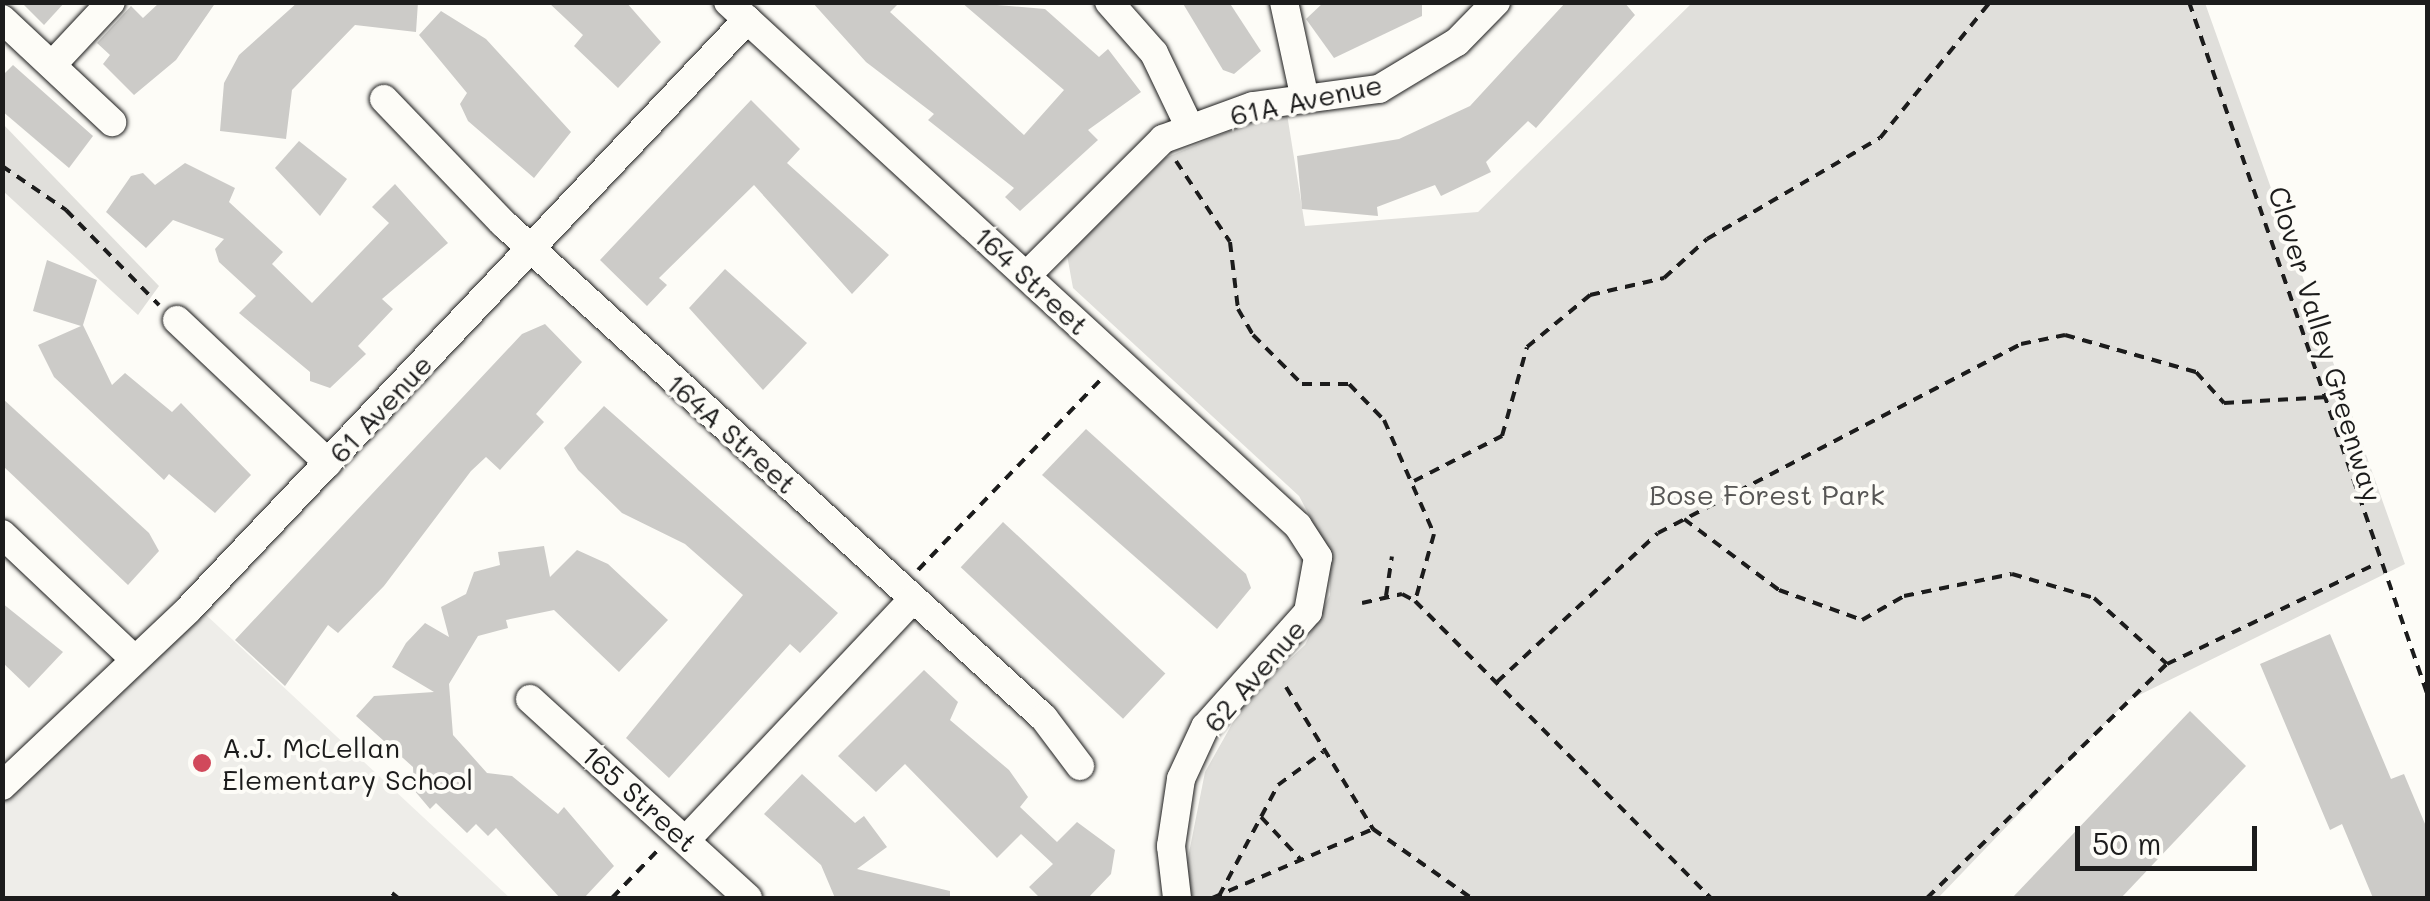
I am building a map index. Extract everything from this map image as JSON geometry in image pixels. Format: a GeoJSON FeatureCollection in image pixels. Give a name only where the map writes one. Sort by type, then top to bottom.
{"type":"FeatureCollection","features":[{"type":"Feature","properties":{"kind":"street"},"geometry":{"type":"LineString","coordinates":[[52,66],[111,2]]}},
{"type":"Feature","properties":{"kind":"street"},"geometry":{"type":"LineString","coordinates":[[1108,2],[1154,53],[1189,126]]}},
{"type":"Feature","properties":{"kind":"street"},"geometry":{"type":"LineString","coordinates":[[1284,2],[1306,99]]}},
{"type":"Feature","properties":{"kind":"street","name":"61A Avenue"},"geometry":{"type":"LineString","coordinates":[[1028,274],[1143,154],[1189,126],[1306,99],[1378,89],[1458,42],[1488,5]]}},
{"type":"Feature","properties":{"kind":"street","name":"61 Avenue"},"geometry":{"type":"LineString","coordinates":[[2,786],[328,462],[530,248],[738,11]]}},
{"type":"Feature","properties":{"kind":"street","name":"164 Street"},"geometry":{"type":"LineString","coordinates":[[738,11],[1298,526],[1320,570]]}},
{"type":"Feature","properties":{"kind":"street"},"geometry":{"type":"LineString","coordinates":[[2,19],[112,122]]}},
{"type":"Feature","properties":{"kind":"street","name":"164A Street"},"geometry":{"type":"LineString","coordinates":[[384,99],[530,248],[1044,718],[1080,766]]}},
{"type":"Feature","properties":{"kind":"street"},"geometry":{"type":"LineString","coordinates":[[176,320],[328,462]]}},
{"type":"Feature","properties":{"kind":"street"},"geometry":{"type":"LineString","coordinates":[[2,534],[131,656]]}},
{"type":"Feature","properties":{"kind":"street","name":"62 Avenue"},"geometry":{"type":"LineString","coordinates":[[1176,898],[1172,825],[1185,768],[1206,728],[1308,612],[1320,570]]}},
{"type":"Feature","properties":{"kind":"street"},"geometry":{"type":"LineString","coordinates":[[676,841],[907,593]]}},
{"type":"Feature","properties":{"kind":"street","name":"165 Street"},"geometry":{"type":"LineString","coordinates":[[530,699],[676,841],[748,898]]}},
{"type":"Feature","properties":{"kind":"path"},"geometry":{"type":"LineString","coordinates":[[1414,482],[1502,436],[1527,347],[1590,295],[1664,278],[1708,239],[1880,138],[1990,2]]}},
{"type":"Feature","properties":{"kind":"path","name":"Clover Valley Greenway"},"geometry":{"type":"LineString","coordinates":[[2189,2],[2328,397],[2376,564],[2428,696]]}},
{"type":"Feature","properties":{"kind":"path"},"geometry":{"type":"LineString","coordinates":[[1174,157],[1230,242],[1238,310],[1253,335],[1302,384],[1362,392],[1414,482],[1434,534],[1415,601]]}},
{"type":"Feature","properties":{"kind":"path"},"geometry":{"type":"LineString","coordinates":[[2,166],[66,210],[176,320]]}},
{"type":"Feature","properties":{"kind":"path"},"geometry":{"type":"LineString","coordinates":[[1497,682],[1684,519],[2021,344],[2065,335],[2196,372],[2224,403],[2328,397]]}},
{"type":"Feature","properties":{"kind":"path"},"geometry":{"type":"LineString","coordinates":[[907,593],[1102,378]]}},
{"type":"Feature","properties":{"kind":"path"},"geometry":{"type":"LineString","coordinates":[[1684,519],[1779,590],[1862,620],[1904,596],[2012,574],[2094,598],[2167,664]]}},
{"type":"Feature","properties":{"kind":"path"},"geometry":{"type":"LineString","coordinates":[[1386,596],[1392,556]]}},
{"type":"Feature","properties":{"kind":"path"},"geometry":{"type":"LineString","coordinates":[[1926,898],[2167,664],[2376,564]]}},
{"type":"Feature","properties":{"kind":"path"},"geometry":{"type":"LineString","coordinates":[[1362,603],[1386,596],[1415,601],[1711,898]]}},
{"type":"Feature","properties":{"kind":"path"},"geometry":{"type":"LineString","coordinates":[[1286,687],[1372,829],[1471,898]]}},
{"type":"Feature","properties":{"kind":"path"},"geometry":{"type":"LineString","coordinates":[[1219,896],[1260,815],[1298,763],[1324,752]]}},
{"type":"Feature","properties":{"kind":"path"},"geometry":{"type":"LineString","coordinates":[[1260,815],[1302,861]]}},
{"type":"Feature","properties":{"kind":"path"},"geometry":{"type":"LineString","coordinates":[[1212,898],[1372,829]]}},
{"type":"Feature","properties":{"kind":"path"},"geometry":{"type":"LineString","coordinates":[[612,898],[676,841]]}},
{"type":"Feature","properties":{"kind":"path"},"geometry":{"type":"LineString","coordinates":[[392,893],[398,898]]}},
{"type":"Feature","properties":{"kind":"shaded area","name":"A.J. McLellan Elementary School"},"geometry":{"type":"Polygon","coordinates":[[[204,613],[510,898],[3,898],[3,800],[204,613]]]}},
{"type":"Feature","properties":{"kind":"green space","name":"Bose Forest Park"},"geometry":{"type":"Polygon","coordinates":[[[1692,3],[2205,3],[2405,564],[2127,701],[1938,898],[1190,898],[1186,868],[1205,772],[1245,701],[1305,645],[1330,595],[1330,554],[1299,496],[1073,288],[1067,255],[1165,158],[1265,116],[1287,114],[1305,226],[1478,212],[1692,3]]]}},
{"type":"Feature","properties":{"kind":"green space"},"geometry":{"type":"Polygon","coordinates":[[[2,123],[159,286],[138,315],[3,191],[2,123]]]}},
{"type":"Feature","properties":{"kind":"building"},"geometry":{"type":"Polygon","coordinates":[[[21,2],[65,2],[44,25],[21,2]]]}},
{"type":"Feature","properties":{"kind":"building"},"geometry":{"type":"Polygon","coordinates":[[[160,2],[216,2],[176,60],[134,95],[103,64],[110,55],[97,43],[131,6],[143,18],[160,2]]]}},
{"type":"Feature","properties":{"kind":"building"},"geometry":{"type":"Polygon","coordinates":[[[298,2],[418,2],[416,32],[355,25],[292,90],[286,139],[220,131],[224,83],[239,55],[298,2]]]}},
{"type":"Feature","properties":{"kind":"building"},"geometry":{"type":"Polygon","coordinates":[[[548,2],[626,2],[661,42],[618,88],[574,46],[583,35],[548,2]]]}},
{"type":"Feature","properties":{"kind":"building"},"geometry":{"type":"Polygon","coordinates":[[[812,2],[900,2],[890,12],[1024,135],[1064,90],[961,2],[1045,9],[1099,57],[1108,49],[1141,92],[1088,130],[1098,140],[1020,211],[1005,197],[1014,188],[928,120],[934,114],[866,62],[812,2]]]}},
{"type":"Feature","properties":{"kind":"building"},"geometry":{"type":"Polygon","coordinates":[[[1182,2],[1229,2],[1261,51],[1234,74],[1223,70],[1182,2]]]}},
{"type":"Feature","properties":{"kind":"building"},"geometry":{"type":"Polygon","coordinates":[[[1324,2],[1422,2],[1422,16],[1334,58],[1306,19],[1324,2]]]}},
{"type":"Feature","properties":{"kind":"building"},"geometry":{"type":"Polygon","coordinates":[[[1566,2],[1624,2],[1635,15],[1536,128],[1528,121],[1486,162],[1491,172],[1441,196],[1435,185],[1377,207],[1378,216],[1302,209],[1297,156],[1399,139],[1470,106],[1566,2]]]}},
{"type":"Feature","properties":{"kind":"building"},"geometry":{"type":"Polygon","coordinates":[[[441,11],[486,39],[571,132],[534,178],[468,121],[460,104],[467,93],[419,35],[441,11]]]}},
{"type":"Feature","properties":{"kind":"building"},"geometry":{"type":"Polygon","coordinates":[[[13,65],[93,136],[69,168],[2,111],[2,76],[13,65]]]}},
{"type":"Feature","properties":{"kind":"building"},"geometry":{"type":"Polygon","coordinates":[[[751,100],[800,149],[787,163],[889,255],[852,294],[754,185],[659,278],[667,285],[647,306],[600,260],[751,100]]]}},
{"type":"Feature","properties":{"kind":"building"},"geometry":{"type":"Polygon","coordinates":[[[299,141],[347,179],[320,216],[275,168],[299,141]]]}},
{"type":"Feature","properties":{"kind":"building"},"geometry":{"type":"Polygon","coordinates":[[[185,163],[235,188],[229,202],[283,252],[272,264],[312,303],[389,223],[372,207],[395,184],[448,243],[382,299],[393,309],[358,346],[366,354],[330,388],[310,381],[310,372],[239,313],[256,296],[219,262],[215,249],[224,239],[173,220],[146,248],[106,212],[131,176],[143,173],[155,185],[185,163]]]}},
{"type":"Feature","properties":{"kind":"building"},"geometry":{"type":"Polygon","coordinates":[[[47,260],[97,280],[83,325],[112,385],[125,373],[172,412],[181,403],[251,475],[215,513],[169,474],[164,480],[54,377],[38,345],[81,326],[33,311],[47,260]]]}},
{"type":"Feature","properties":{"kind":"building"},"geometry":{"type":"Polygon","coordinates":[[[725,269],[807,343],[763,390],[689,308],[725,269]]]}},
{"type":"Feature","properties":{"kind":"building"},"geometry":{"type":"Polygon","coordinates":[[[545,324],[582,362],[536,414],[544,422],[500,470],[486,457],[471,471],[384,586],[338,633],[328,625],[285,686],[235,640],[522,334],[545,324]]]}},
{"type":"Feature","properties":{"kind":"building"},"geometry":{"type":"Polygon","coordinates":[[[2,398],[149,533],[159,551],[128,585],[2,465],[2,398]]]}},
{"type":"Feature","properties":{"kind":"building"},"geometry":{"type":"Polygon","coordinates":[[[604,406],[838,613],[800,653],[790,644],[669,778],[626,738],[743,595],[685,544],[622,513],[578,470],[564,448],[604,406]]]}},
{"type":"Feature","properties":{"kind":"building"},"geometry":{"type":"Polygon","coordinates":[[[1086,429],[1246,574],[1251,588],[1217,629],[1042,475],[1086,429]]]}},
{"type":"Feature","properties":{"kind":"building"},"geometry":{"type":"Polygon","coordinates":[[[1003,522],[1165,673],[1123,719],[961,567],[1003,522]]]}},
{"type":"Feature","properties":{"kind":"building"},"geometry":{"type":"Polygon","coordinates":[[[544,546],[550,577],[577,550],[608,564],[668,620],[619,672],[554,610],[506,620],[508,628],[478,636],[449,684],[453,735],[487,773],[512,776],[558,814],[564,807],[614,866],[584,898],[560,898],[496,828],[488,836],[476,824],[467,833],[436,803],[430,809],[414,790],[413,767],[356,716],[374,696],[434,692],[392,667],[406,643],[425,623],[449,637],[441,607],[466,594],[474,572],[500,565],[498,552],[544,546]]]}},
{"type":"Feature","properties":{"kind":"building"},"geometry":{"type":"Polygon","coordinates":[[[2,603],[63,652],[29,688],[2,662],[2,603]]]}},
{"type":"Feature","properties":{"kind":"building"},"geometry":{"type":"Polygon","coordinates":[[[2330,634],[2391,779],[2404,774],[2428,831],[2428,898],[2373,898],[2342,824],[2330,830],[2260,664],[2330,634]]]}},
{"type":"Feature","properties":{"kind":"building"},"geometry":{"type":"Polygon","coordinates":[[[924,670],[958,702],[950,720],[1009,770],[1028,797],[1020,807],[1057,842],[1077,822],[1115,850],[1111,874],[1088,898],[1040,898],[1029,887],[1053,864],[1021,834],[997,858],[905,764],[876,792],[838,756],[924,670]]]}},
{"type":"Feature","properties":{"kind":"building"},"geometry":{"type":"Polygon","coordinates":[[[2190,711],[2246,766],[2121,898],[2012,898],[2190,711]]]}},
{"type":"Feature","properties":{"kind":"building"},"geometry":{"type":"Polygon","coordinates":[[[802,774],[855,823],[864,816],[887,847],[857,869],[950,891],[950,898],[835,898],[821,865],[764,814],[802,774]]]}},
{"type":"Feature","properties":{"kind":"place","name":"A.J. McLellan Elementary School"},"geometry":{"type":"Point","coordinates":[202,763]}}]}
